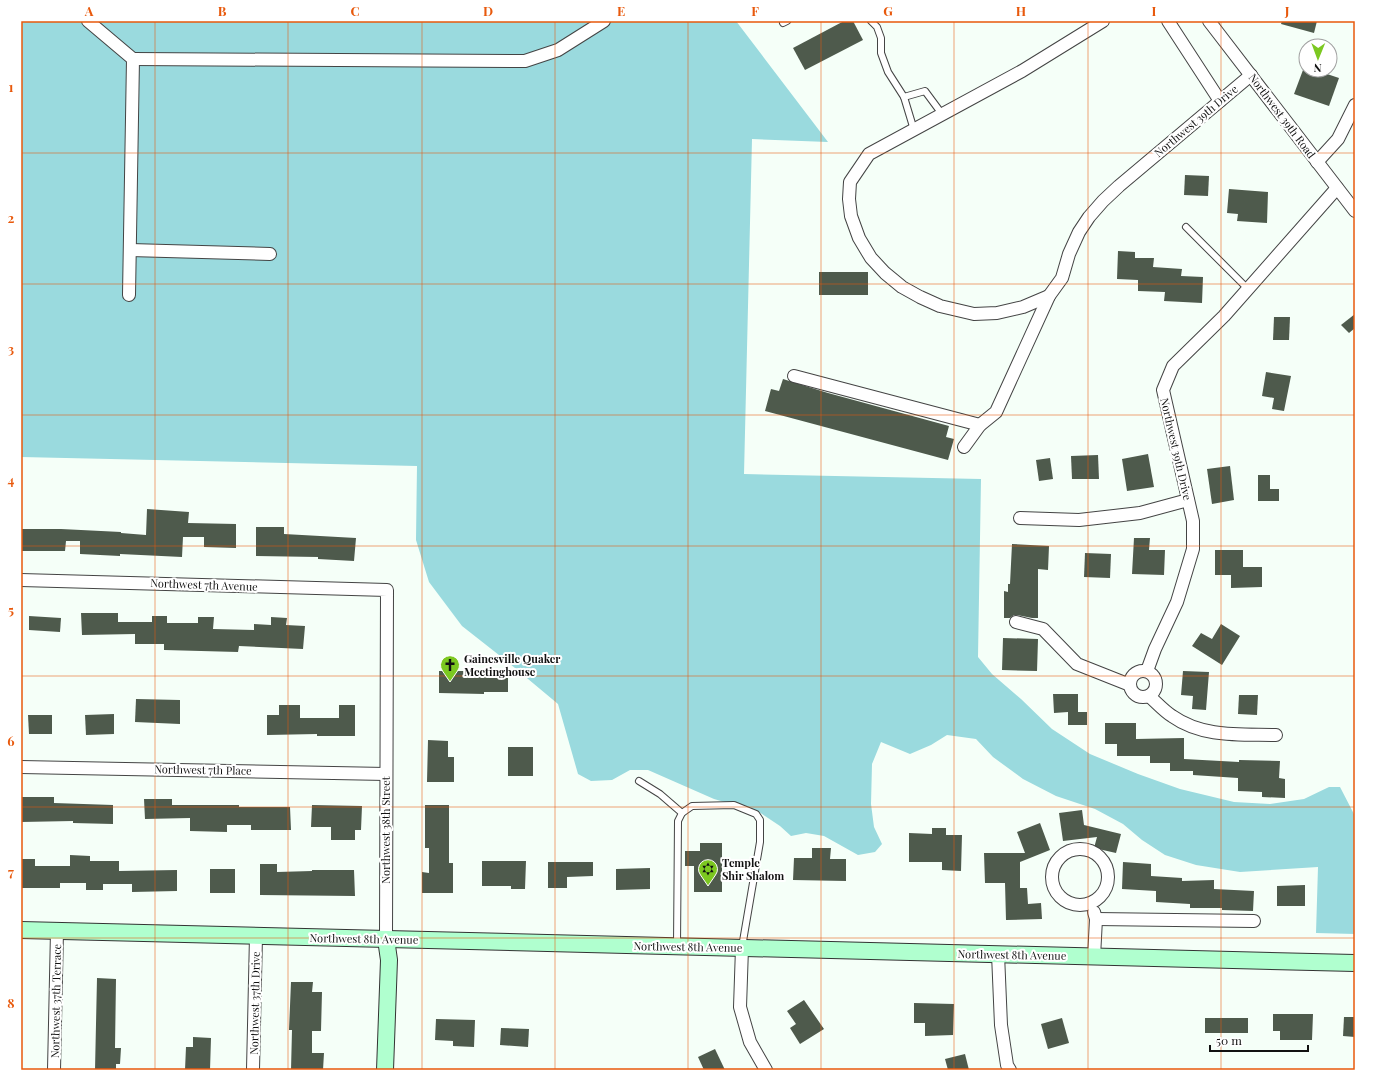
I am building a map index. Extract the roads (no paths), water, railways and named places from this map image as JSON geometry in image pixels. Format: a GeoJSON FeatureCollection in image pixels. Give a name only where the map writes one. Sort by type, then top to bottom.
{"type":"FeatureCollection","features":[{"type":"Feature","properties":{"kind":"street"},"geometry":{"type":"LineString","coordinates":[[88,21],[133,59],[525,61],[558,50],[604,21]]}},
{"type":"Feature","properties":{"kind":"street"},"geometry":{"type":"LineString","coordinates":[[1049,296],[1023,307],[997,313],[974,314],[940,306],[902,287],[871,258],[859,238],[851,216],[849,199],[850,182],[870,154],[1022,71],[1103,21]]}},
{"type":"Feature","properties":{"kind":"street"},"geometry":{"type":"LineString","coordinates":[[1168,21],[1220,101]]}},
{"type":"Feature","properties":{"kind":"street","name":"Northwest 39th Road"},"geometry":{"type":"LineString","coordinates":[[1209,21],[1355,211]]}},
{"type":"Feature","properties":{"kind":"street"},"geometry":{"type":"LineString","coordinates":[[129,295],[133,59]]}},
{"type":"Feature","properties":{"kind":"street","name":"Northwest 39th Drive"},"geometry":{"type":"LineString","coordinates":[[964,447],[980,425],[996,412],[1049,296],[1062,278],[1069,254],[1079,232],[1089,217],[1103,201],[1251,75]]}},
{"type":"Feature","properties":{"kind":"street"},"geometry":{"type":"LineString","coordinates":[[1317,162],[1338,139],[1354,110]]}},
{"type":"Feature","properties":{"kind":"street","name":"Northwest 39th Drive"},"geometry":{"type":"LineString","coordinates":[[1147,671],[1155,649],[1177,602],[1193,549],[1193,521],[1163,390],[1173,366],[1224,316],[1337,188]]}},
{"type":"Feature","properties":{"kind":"street"},"geometry":{"type":"LineString","coordinates":[[130,250],[270,254]]}},
{"type":"Feature","properties":{"kind":"street"},"geometry":{"type":"LineString","coordinates":[[794,376],[980,425]]}},
{"type":"Feature","properties":{"kind":"street"},"geometry":{"type":"LineString","coordinates":[[1020,518],[1079,520],[1140,513],[1188,500]]}},
{"type":"Feature","properties":{"kind":"street","name":"Northwest 7th Avenue"},"geometry":{"type":"LineString","coordinates":[[21,580],[387,590]]}},
{"type":"Feature","properties":{"kind":"street","name":"Northwest 38th Street"},"geometry":{"type":"LineString","coordinates":[[385,1070],[389,960],[386,939],[387,590]]}},
{"type":"Feature","properties":{"kind":"street"},"geometry":{"type":"LineString","coordinates":[[1016,622],[1043,628],[1077,664],[1130,685]]}},
{"type":"Feature","properties":{"kind":"street"},"geometry":{"type":"LineString","coordinates":[[1147,671],[1155,678],[1157,683],[1154,693],[1149,696],[1139,697],[1131,690],[1130,680],[1137,672],[1147,671]]}},
{"type":"Feature","properties":{"kind":"street"},"geometry":{"type":"LineString","coordinates":[[1149,696],[1172,716],[1196,729],[1221,734],[1276,735]]}},
{"type":"Feature","properties":{"kind":"street","name":"Northwest 7th Place"},"geometry":{"type":"LineString","coordinates":[[21,767],[386,774]]}},
{"type":"Feature","properties":{"kind":"street"},"geometry":{"type":"LineString","coordinates":[[1084,850],[1091,852],[1097,855],[1105,866],[1108,879],[1106,886],[1099,897],[1088,904],[1072,904],[1065,901],[1059,896],[1052,882],[1054,867],[1057,860],[1070,851],[1084,850]]}},
{"type":"Feature","properties":{"kind":"street"},"geometry":{"type":"LineString","coordinates":[[1088,904],[1094,912],[1096,919],[1094,957]]}},
{"type":"Feature","properties":{"kind":"street"},"geometry":{"type":"LineString","coordinates":[[1096,919],[1254,921]]}},
{"type":"Feature","properties":{"kind":"street","name":"Northwest 8th Avenue"},"geometry":{"type":"LineString","coordinates":[[21,930],[1355,963]]}},
{"type":"Feature","properties":{"kind":"street","name":"Northwest 37th Terrace"},"geometry":{"type":"LineString","coordinates":[[54,1070],[57,931]]}},
{"type":"Feature","properties":{"kind":"street","name":"Northwest 37th Drive"},"geometry":{"type":"LineString","coordinates":[[253,1070],[256,936]]}},
{"type":"Feature","properties":{"kind":"street"},"geometry":{"type":"LineString","coordinates":[[742,948],[740,1007],[750,1042],[766,1070]]}},
{"type":"Feature","properties":{"kind":"street"},"geometry":{"type":"LineString","coordinates":[[998,954],[1000,1025],[1007,1065],[1010,1070]]}},
{"type":"Feature","properties":{"kind":"lane"},"geometry":{"type":"LineString","coordinates":[[870,21],[877,28],[881,38],[881,53],[888,72],[904,97],[914,130]]}},
{"type":"Feature","properties":{"kind":"lane"},"geometry":{"type":"LineString","coordinates":[[904,97],[925,91],[942,114]]}},
{"type":"Feature","properties":{"kind":"lane"},"geometry":{"type":"LineString","coordinates":[[1186,227],[1248,289]]}},
{"type":"Feature","properties":{"kind":"lane"},"geometry":{"type":"LineString","coordinates":[[639,781],[660,794],[682,812]]}},
{"type":"Feature","properties":{"kind":"lane"},"geometry":{"type":"LineString","coordinates":[[677,946],[678,821],[682,812],[692,806],[734,805],[756,814],[760,820],[760,842],[742,948]]}},
{"type":"Feature","properties":{"kind":"place","name":"Gainesville Quaker Meetinghouse"},"geometry":{"type":"Point","coordinates":[450,682]}},
{"type":"Feature","properties":{"kind":"place","name":"Temple Shir Shalom"},"geometry":{"type":"Point","coordinates":[708,886]}}]}
